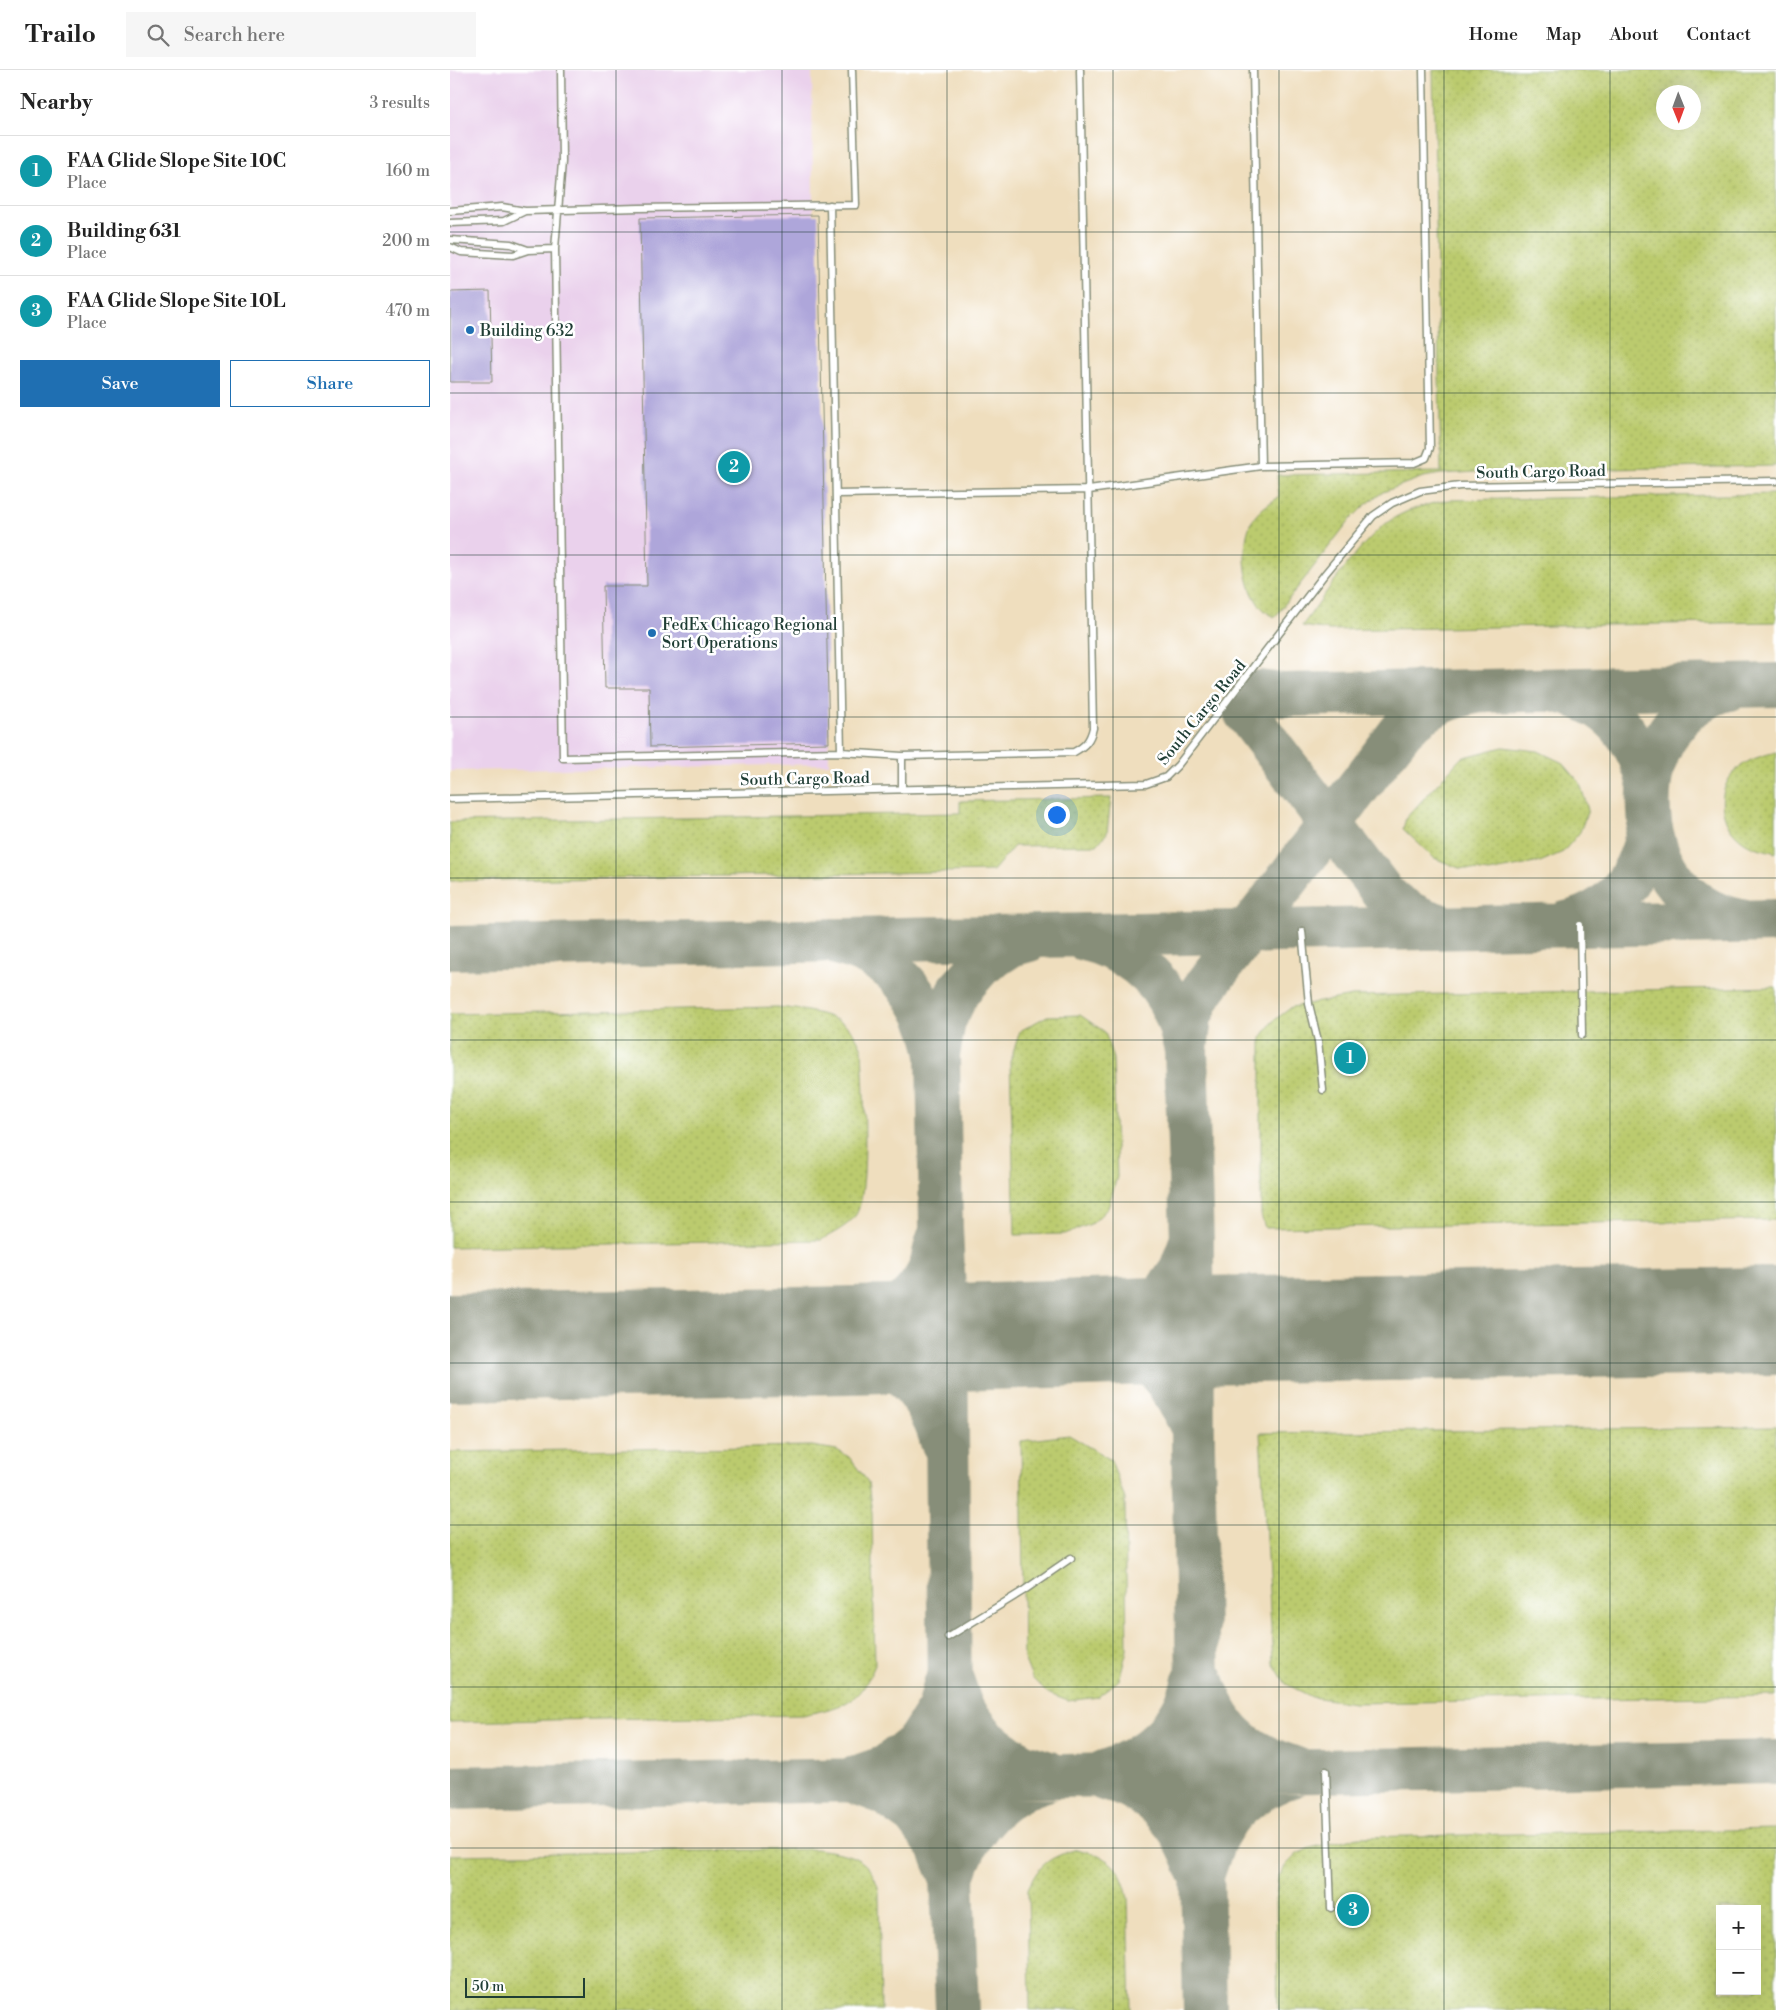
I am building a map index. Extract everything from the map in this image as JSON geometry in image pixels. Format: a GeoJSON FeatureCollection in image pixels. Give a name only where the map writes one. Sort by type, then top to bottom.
{"type":"FeatureCollection","features":[{"type":"Feature","properties":{"kind":"lane"},"geometry":{"type":"LineString","coordinates":[[561,70],[562,162],[555,249],[563,758],[841,752],[902,756],[1074,752],[1084,747],[1091,738],[1093,728],[1080,70]]}},
{"type":"Feature","properties":{"kind":"lane"},"geometry":{"type":"LineString","coordinates":[[450,211],[502,208],[524,211],[856,205],[852,70]]}},
{"type":"Feature","properties":{"kind":"lane"},"geometry":{"type":"LineString","coordinates":[[1253,70],[1261,466]]}},
{"type":"Feature","properties":{"kind":"lane"},"geometry":{"type":"LineString","coordinates":[[836,494],[1089,490],[1261,466],[1414,463],[1426,458],[1430,448],[1423,70]]}},
{"type":"Feature","properties":{"kind":"lane"},"geometry":{"type":"LineString","coordinates":[[830,205],[841,752]]}},
{"type":"Feature","properties":{"kind":"lane"},"geometry":{"type":"LineString","coordinates":[[450,223],[504,221],[524,211]]}},
{"type":"Feature","properties":{"kind":"lane"},"geometry":{"type":"LineString","coordinates":[[450,240],[511,244],[528,250]]}},
{"type":"Feature","properties":{"kind":"lane"},"geometry":{"type":"LineString","coordinates":[[450,247],[461,252],[513,255],[528,250],[555,249]]}},
{"type":"Feature","properties":{"kind":"lane","name":"South Cargo Road"},"geometry":{"type":"LineString","coordinates":[[450,799],[1146,784],[1166,777],[1178,765],[1324,574],[1373,516],[1392,503],[1420,491],[1460,486],[1776,481]]}},
{"type":"Feature","properties":{"kind":"lane"},"geometry":{"type":"LineString","coordinates":[[902,756],[902,789]]}},
{"type":"Feature","properties":{"kind":"lane"},"geometry":{"type":"LineString","coordinates":[[1580,925],[1582,1035]]}},
{"type":"Feature","properties":{"kind":"lane"},"geometry":{"type":"LineString","coordinates":[[1302,931],[1308,1004],[1318,1040],[1323,1090]]}},
{"type":"Feature","properties":{"kind":"lane"},"geometry":{"type":"LineString","coordinates":[[948,1637],[1023,1591],[1071,1558]]}},
{"type":"Feature","properties":{"kind":"lane"},"geometry":{"type":"LineString","coordinates":[[1326,1771],[1331,1908]]}},
{"type":"Feature","properties":{"kind":"shaded area"},"geometry":{"type":"Polygon","coordinates":[[[450,70],[812,70],[813,215],[818,215],[829,764],[450,771],[450,70]]]}},
{"type":"Feature","properties":{"kind":"green space"},"geometry":{"type":"Polygon","coordinates":[[[1433,70],[1776,70],[1776,466],[1494,471],[1423,477],[1383,492],[1364,506],[1348,522],[1275,617],[1265,611],[1251,590],[1245,555],[1248,533],[1253,519],[1263,508],[1279,497],[1277,475],[1441,472],[1433,70]]]}},
{"type":"Feature","properties":{"kind":"green space"},"geometry":{"type":"Polygon","coordinates":[[[1776,494],[1776,622],[1329,630],[1302,626],[1344,568],[1381,527],[1394,518],[1427,505],[1448,500],[1776,494]]]}},
{"type":"Feature","properties":{"kind":"green space"},"geometry":{"type":"Polygon","coordinates":[[[1503,747],[1538,751],[1563,763],[1580,783],[1588,810],[1580,832],[1563,852],[1540,862],[1489,872],[1459,868],[1434,858],[1403,829],[1406,818],[1461,758],[1503,747]]]}},
{"type":"Feature","properties":{"kind":"green space"},"geometry":{"type":"Polygon","coordinates":[[[1776,752],[1776,853],[1754,847],[1732,831],[1726,820],[1723,796],[1726,784],[1733,773],[1755,758],[1776,752]]]}},
{"type":"Feature","properties":{"kind":"green space"},"geometry":{"type":"Polygon","coordinates":[[[1111,798],[1107,833],[1097,845],[1014,846],[993,871],[450,881],[450,822],[960,813],[960,801],[1111,798]]]}},
{"type":"Feature","properties":{"kind":"green space"},"geometry":{"type":"Polygon","coordinates":[[[1776,987],[1776,1220],[1265,1228],[1261,1215],[1261,1038],[1272,1022],[1292,1007],[1352,996],[1776,987]]]}},
{"type":"Feature","properties":{"kind":"green space"},"geometry":{"type":"Polygon","coordinates":[[[777,1007],[817,1013],[837,1020],[852,1031],[862,1049],[865,1136],[863,1186],[860,1204],[855,1216],[844,1227],[821,1240],[450,1247],[450,1014],[777,1007]]]}},
{"type":"Feature","properties":{"kind":"green space"},"geometry":{"type":"Polygon","coordinates":[[[1080,1015],[1105,1032],[1113,1059],[1117,1177],[1108,1208],[1093,1223],[1065,1234],[1015,1235],[1010,1062],[1020,1031],[1047,1016],[1080,1015]]]}},
{"type":"Feature","properties":{"kind":"green space"},"geometry":{"type":"Polygon","coordinates":[[[1776,1427],[1776,1696],[1354,1703],[1312,1697],[1286,1684],[1273,1663],[1260,1433],[1776,1427]]]}},
{"type":"Feature","properties":{"kind":"green space"},"geometry":{"type":"Polygon","coordinates":[[[1069,1435],[1111,1460],[1125,1499],[1127,1650],[1119,1680],[1098,1697],[1068,1701],[1047,1693],[1032,1678],[1024,1658],[1021,1441],[1069,1435]]]}},
{"type":"Feature","properties":{"kind":"green space"},"geometry":{"type":"Polygon","coordinates":[[[812,1446],[837,1450],[849,1457],[868,1482],[872,1513],[875,1665],[869,1679],[855,1696],[838,1706],[803,1715],[450,1722],[450,1452],[812,1446]]]}},
{"type":"Feature","properties":{"kind":"green space"},"geometry":{"type":"Polygon","coordinates":[[[1776,1829],[1776,2010],[1278,2010],[1276,1897],[1278,1878],[1286,1865],[1297,1854],[1310,1848],[1358,1837],[1776,1829]]]}},
{"type":"Feature","properties":{"kind":"green space"},"geometry":{"type":"Polygon","coordinates":[[[816,1849],[856,1858],[864,1863],[875,1879],[879,1891],[881,2010],[450,2010],[450,1855],[816,1849]]]}},
{"type":"Feature","properties":{"kind":"green space"},"geometry":{"type":"Polygon","coordinates":[[[1077,1849],[1106,1860],[1118,1871],[1122,1878],[1128,1899],[1131,2010],[1030,2010],[1028,1889],[1041,1867],[1047,1862],[1077,1849]]]}},
{"type":"Feature","properties":{"kind":"building"},"geometry":{"type":"Polygon","coordinates":[[[818,215],[829,743],[650,747],[649,688],[605,688],[603,586],[647,586],[640,218],[818,215]]]}},
{"type":"Feature","properties":{"kind":"building","name":"Building 632"},"geometry":{"type":"Polygon","coordinates":[[[490,291],[492,382],[450,382],[450,292],[490,291]]]}},
{"type":"Feature","properties":{"kind":"building"},"geometry":{"type":"Polygon","coordinates":[[[1346,1904],[1360,1904],[1360,1916],[1346,1916],[1346,1904]]]}},
{"type":"Feature","properties":{"kind":"taxiway"},"geometry":{"type":"LineString","coordinates":[[1260,692],[1282,695],[1776,685]]}},
{"type":"Feature","properties":{"kind":"taxiway"},"geometry":{"type":"LineString","coordinates":[[1732,688],[1695,704],[1669,732],[1653,767],[1649,805],[1655,843],[1672,878],[1699,904],[1737,920]]}},
{"type":"Feature","properties":{"kind":"taxiway"},"geometry":{"type":"LineString","coordinates":[[1205,2010],[1193,1446],[1192,1241],[1186,1050],[1190,1017],[1202,991],[1402,730],[1420,715],[1448,699],[1481,691]]}},
{"type":"Feature","properties":{"kind":"taxiway"},"geometry":{"type":"LineString","coordinates":[[1561,692],[1579,697],[1594,705],[1608,714],[1619,725],[1637,751],[1649,785]]}},
{"type":"Feature","properties":{"kind":"taxiway"},"geometry":{"type":"LineString","coordinates":[[1245,712],[1385,895],[1410,913],[1439,925]]}},
{"type":"Feature","properties":{"kind":"taxiway"},"geometry":{"type":"LineString","coordinates":[[1566,923],[1600,909],[1613,899],[1632,874],[1640,858],[1650,824]]}},
{"type":"Feature","properties":{"kind":"taxiway"},"geometry":{"type":"LineString","coordinates":[[450,948],[1776,921]]}},
{"type":"Feature","properties":{"kind":"taxiway"},"geometry":{"type":"LineString","coordinates":[[1084,939],[1098,943],[1126,956],[1160,986],[1175,1013],[1186,1050]]}},
{"type":"Feature","properties":{"kind":"taxiway"},"geometry":{"type":"LineString","coordinates":[[957,2010],[952,1880],[946,1337],[941,1227],[938,1055],[944,1021],[959,990],[982,964],[1011,945],[1029,940]]}},
{"type":"Feature","properties":{"kind":"taxiway"},"geometry":{"type":"LineString","coordinates":[[839,944],[877,960],[893,971],[906,984],[926,1016],[938,1055]]}},
{"type":"Feature","properties":{"kind":"taxiway"},"geometry":{"type":"LineString","coordinates":[[938,1239],[928,1273],[913,1294],[895,1311],[853,1340],[897,1370],[920,1394],[929,1408],[942,1442]]}},
{"type":"Feature","properties":{"kind":"taxiway"},"geometry":{"type":"LineString","coordinates":[[1190,1244],[1181,1269],[1164,1294],[1138,1316],[1117,1327],[1094,1333],[1120,1341],[1144,1357],[1171,1389],[1192,1427]]}},
{"type":"Feature","properties":{"kind":"taxiway"},"geometry":{"type":"LineString","coordinates":[[1202,1679],[1216,1712],[1235,1737],[1261,1755],[1294,1768]]}},
{"type":"Feature","properties":{"kind":"taxiway"},"geometry":{"type":"LineString","coordinates":[[952,1680],[962,1709],[987,1741],[1021,1764],[1049,1773]]}},
{"type":"Feature","properties":{"kind":"taxiway"},"geometry":{"type":"LineString","coordinates":[[1104,1772],[1135,1758],[1162,1738],[1182,1712],[1194,1680]]}},
{"type":"Feature","properties":{"kind":"taxiway"},"geometry":{"type":"LineString","coordinates":[[857,1777],[886,1767],[917,1743],[939,1709],[945,1685]]}},
{"type":"Feature","properties":{"kind":"taxiway"},"geometry":{"type":"LineString","coordinates":[[450,1788],[1776,1762]]}},
{"type":"Feature","properties":{"kind":"taxiway"},"geometry":{"type":"LineString","coordinates":[[1204,1870],[1216,1837],[1239,1806],[1259,1791],[1294,1775]]}},
{"type":"Feature","properties":{"kind":"taxiway"},"geometry":{"type":"LineString","coordinates":[[1104,1779],[1122,1784],[1138,1792],[1164,1811],[1184,1837],[1198,1869]]}},
{"type":"Feature","properties":{"kind":"taxiway"},"geometry":{"type":"LineString","coordinates":[[954,1874],[968,1842],[977,1827],[988,1815],[1013,1794],[1046,1780]]}},
{"type":"Feature","properties":{"kind":"taxiway"},"geometry":{"type":"LineString","coordinates":[[855,1782],[884,1793],[915,1815],[938,1845],[950,1874]]}},
{"type":"Feature","properties":{"kind":"runway"},"geometry":{"type":"LineString","coordinates":[[450,1347],[853,1340],[1191,1330],[1776,1321]]}},
{"type":"Feature","properties":{"kind":"place","name":"Building 632"},"geometry":{"type":"Point","coordinates":[470,330]}},
{"type":"Feature","properties":{"kind":"place","name":"Building 631"},"geometry":{"type":"Point","coordinates":[734,467]}},
{"type":"Feature","properties":{"kind":"place","name":"FedEx Chicago Regional Sort Operations"},"geometry":{"type":"Point","coordinates":[652,633]}},
{"type":"Feature","properties":{"kind":"place","name":"FAA Glide Slope Site 10C"},"geometry":{"type":"Point","coordinates":[1350,1058]}},
{"type":"Feature","properties":{"kind":"place","name":"FAA Glide Slope Site 10L"},"geometry":{"type":"Point","coordinates":[1353,1910]}}]}
